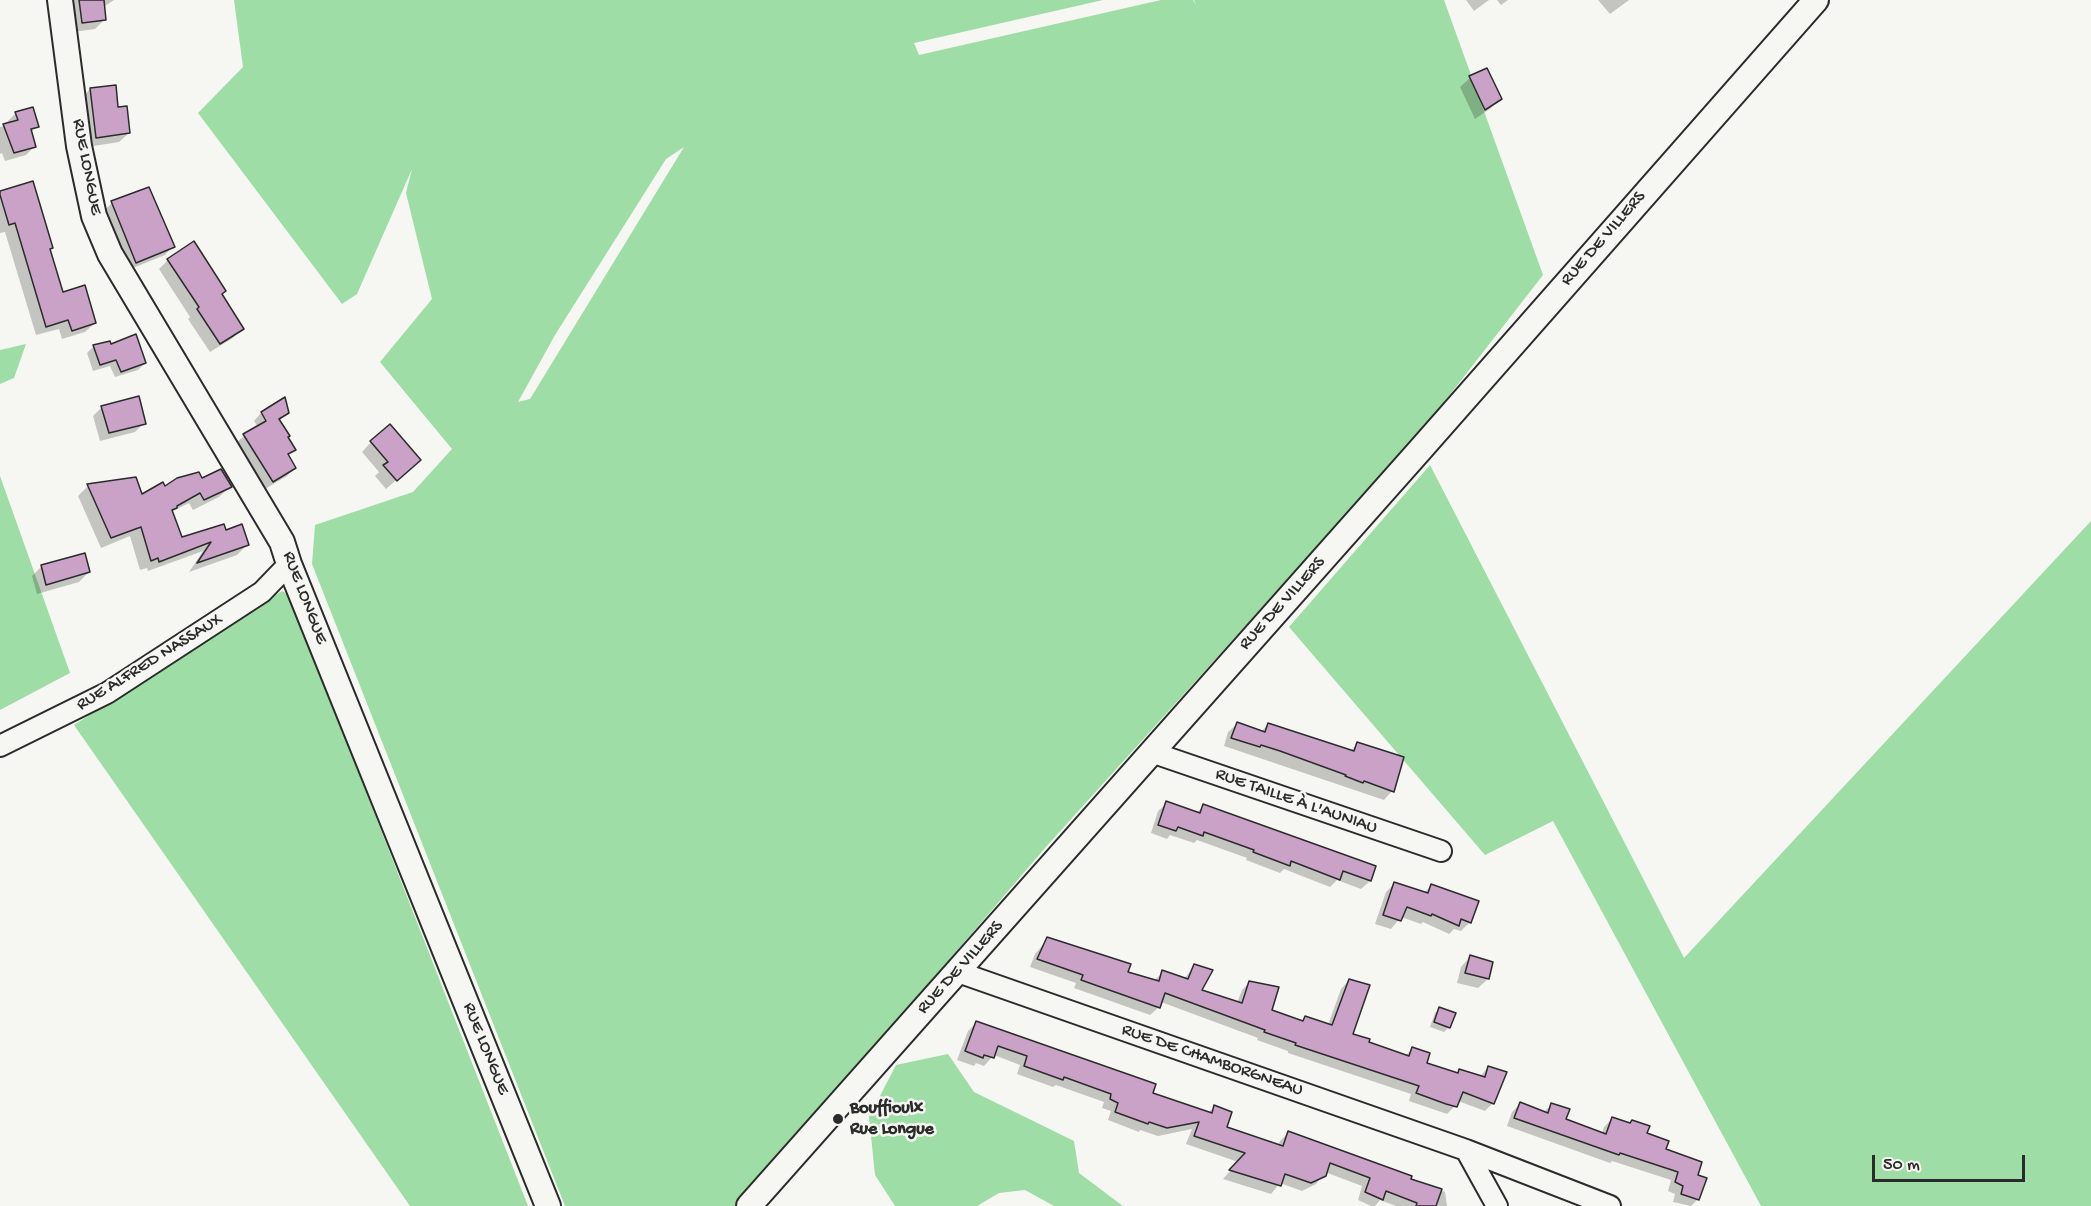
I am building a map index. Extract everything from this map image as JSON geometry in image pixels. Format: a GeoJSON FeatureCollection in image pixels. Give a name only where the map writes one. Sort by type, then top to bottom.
{"type":"FeatureCollection","features":[{"type":"Feature","properties":{"kind":"street","name":"RUE LONGUE"},"geometry":{"type":"LineString","coordinates":[[60,0],[79,146],[94,216],[110,254],[282,542],[548,1206]]}},
{"type":"Feature","properties":{"kind":"street","name":"RUE DE VILLERS"},"geometry":{"type":"LineString","coordinates":[[749,1206],[1816,0]]}},
{"type":"Feature","properties":{"kind":"street","name":"RUE ALFRED NASSAUX"},"geometry":{"type":"LineString","coordinates":[[0,746],[107,693],[262,592],[289,564]]}},
{"type":"Feature","properties":{"kind":"street","name":"RUE TAILLE À L'AUNIAU"},"geometry":{"type":"LineString","coordinates":[[1151,752],[1441,851]]}},
{"type":"Feature","properties":{"kind":"street","name":"RUE DE CHAMBORGNEAU"},"geometry":{"type":"LineString","coordinates":[[958,972],[1466,1150],[1610,1206]]}},
{"type":"Feature","properties":{"kind":"street"},"geometry":{"type":"LineString","coordinates":[[1466,1150],[1497,1206]]}},
{"type":"Feature","properties":{"kind":"green space"},"geometry":{"type":"Polygon","coordinates":[[[234,0],[1103,0],[914,43],[919,55],[1161,0],[1193,0],[1196,5],[1194,0],[1444,0],[1543,275],[1424,428],[1045,848],[738,1206],[565,1206],[312,564],[315,525],[413,492],[452,449],[380,362],[432,299],[406,193],[412,169],[357,294],[342,304],[198,113],[243,67],[234,0]],[[684,147],[666,159],[555,335],[518,402],[530,399],[684,147]]]}},
{"type":"Feature","properties":{"kind":"green space"},"geometry":{"type":"Polygon","coordinates":[[[26,344],[14,378],[0,384],[0,350],[26,344]]]}},
{"type":"Feature","properties":{"kind":"green space"},"geometry":{"type":"Polygon","coordinates":[[[1430,465],[1684,958],[2091,521],[2091,1206],[1761,1206],[1553,821],[1485,855],[1289,627],[1430,465]]]}},
{"type":"Feature","properties":{"kind":"green space"},"geometry":{"type":"Polygon","coordinates":[[[0,476],[70,673],[0,710],[0,476]]]}},
{"type":"Feature","properties":{"kind":"green space"},"geometry":{"type":"Polygon","coordinates":[[[282,591],[289,595],[528,1206],[410,1206],[74,725],[282,591]]]}},
{"type":"Feature","properties":{"kind":"green space"},"geometry":{"type":"Polygon","coordinates":[[[948,1054],[974,1092],[1074,1141],[1079,1173],[1123,1206],[1054,1206],[1025,1190],[999,1193],[977,1206],[895,1206],[875,1175],[869,1117],[896,1065],[948,1054]]]}},
{"type":"Feature","properties":{"kind":"building"},"geometry":{"type":"Polygon","coordinates":[[[79,0],[104,0],[106,20],[82,23],[79,0]]]}},
{"type":"Feature","properties":{"kind":"building"},"geometry":{"type":"Polygon","coordinates":[[[1487,68],[1502,99],[1485,110],[1469,76],[1487,68]]]}},
{"type":"Feature","properties":{"kind":"building"},"geometry":{"type":"Polygon","coordinates":[[[116,85],[118,107],[127,106],[130,133],[96,138],[90,88],[116,85]]]}},
{"type":"Feature","properties":{"kind":"building"},"geometry":{"type":"Polygon","coordinates":[[[33,107],[39,127],[31,129],[36,147],[14,153],[3,124],[18,120],[15,112],[33,107]]]}},
{"type":"Feature","properties":{"kind":"building"},"geometry":{"type":"Polygon","coordinates":[[[33,181],[53,248],[50,249],[63,292],[85,285],[96,323],[72,331],[68,320],[46,327],[15,223],[9,225],[0,195],[0,191],[33,181]]]}},
{"type":"Feature","properties":{"kind":"building"},"geometry":{"type":"Polygon","coordinates":[[[149,187],[175,247],[136,263],[111,201],[149,187]]]}},
{"type":"Feature","properties":{"kind":"building"},"geometry":{"type":"Polygon","coordinates":[[[194,241],[226,291],[222,294],[244,329],[220,344],[167,259],[194,241]]]}},
{"type":"Feature","properties":{"kind":"building"},"geometry":{"type":"Polygon","coordinates":[[[136,334],[146,363],[121,372],[116,360],[100,365],[93,345],[110,341],[111,344],[136,334]]]}},
{"type":"Feature","properties":{"kind":"building"},"geometry":{"type":"Polygon","coordinates":[[[139,396],[146,424],[109,433],[101,406],[139,396]]]}},
{"type":"Feature","properties":{"kind":"building"},"geometry":{"type":"Polygon","coordinates":[[[285,397],[289,413],[279,419],[296,450],[288,454],[296,468],[273,482],[243,434],[266,421],[261,412],[285,397]]]}},
{"type":"Feature","properties":{"kind":"building"},"geometry":{"type":"Polygon","coordinates":[[[390,424],[421,460],[397,481],[383,465],[388,462],[370,441],[390,424]]]}},
{"type":"Feature","properties":{"kind":"building"},"geometry":{"type":"Polygon","coordinates":[[[221,469],[232,487],[204,500],[200,493],[172,510],[182,537],[224,524],[226,530],[242,524],[249,545],[197,563],[211,542],[159,562],[158,558],[151,561],[141,527],[111,538],[87,484],[136,477],[142,494],[163,482],[165,486],[177,478],[199,472],[202,478],[221,469]]]}},
{"type":"Feature","properties":{"kind":"building"},"geometry":{"type":"Polygon","coordinates":[[[85,553],[90,572],[46,585],[41,565],[85,553]]]}},
{"type":"Feature","properties":{"kind":"building"},"geometry":{"type":"Polygon","coordinates":[[[1237,722],[1265,732],[1268,723],[1354,751],[1357,742],[1404,757],[1394,792],[1364,781],[1363,783],[1280,751],[1231,738],[1237,722]]]}},
{"type":"Feature","properties":{"kind":"building"},"geometry":{"type":"Polygon","coordinates":[[[1166,801],[1200,813],[1203,804],[1376,866],[1371,881],[1343,871],[1340,880],[1291,861],[1290,866],[1204,832],[1203,836],[1178,827],[1176,831],[1158,825],[1166,801]]]}},
{"type":"Feature","properties":{"kind":"building"},"geometry":{"type":"Polygon","coordinates":[[[1394,882],[1428,893],[1431,884],[1479,901],[1471,923],[1461,919],[1459,926],[1432,914],[1431,916],[1407,907],[1401,921],[1383,915],[1394,882]]]}},
{"type":"Feature","properties":{"kind":"building"},"geometry":{"type":"Polygon","coordinates":[[[1047,937],[1131,964],[1128,972],[1159,981],[1162,970],[1188,979],[1194,964],[1213,970],[1202,990],[1242,1003],[1249,981],[1279,987],[1272,1010],[1303,1021],[1305,1016],[1332,1025],[1349,979],[1370,985],[1353,1034],[1409,1056],[1412,1047],[1430,1053],[1427,1063],[1458,1073],[1459,1069],[1485,1077],[1488,1066],[1507,1072],[1494,1104],[1463,1092],[1457,1107],[1446,1104],[1416,1093],[1419,1086],[1295,1045],[1296,1043],[1264,1032],[1265,1030],[1165,993],[1160,1008],[1081,980],[1083,975],[1037,959],[1047,937]]]}},
{"type":"Feature","properties":{"kind":"building"},"geometry":{"type":"Polygon","coordinates":[[[1470,955],[1493,962],[1489,979],[1465,973],[1470,955]]]}},
{"type":"Feature","properties":{"kind":"building"},"geometry":{"type":"Polygon","coordinates":[[[1439,1007],[1456,1013],[1450,1028],[1434,1022],[1439,1007]]]}},
{"type":"Feature","properties":{"kind":"building"},"geometry":{"type":"Polygon","coordinates":[[[976,1021],[1156,1084],[1153,1093],[1212,1113],[1214,1105],[1232,1112],[1227,1127],[1283,1146],[1288,1131],[1412,1176],[1411,1179],[1442,1189],[1436,1206],[1416,1206],[1417,1203],[1386,1191],[1383,1200],[1365,1192],[1370,1178],[1330,1163],[1326,1176],[1311,1183],[1285,1174],[1281,1186],[1229,1170],[1245,1153],[1194,1136],[1199,1122],[1167,1128],[1149,1122],[1148,1124],[1115,1112],[1118,1103],[1110,1099],[1111,1094],[1024,1066],[1027,1056],[998,1046],[994,1058],[984,1055],[983,1058],[965,1051],[976,1021]]]}},
{"type":"Feature","properties":{"kind":"building"},"geometry":{"type":"Polygon","coordinates":[[[1520,1102],[1548,1113],[1551,1103],[1570,1109],[1566,1119],[1606,1134],[1612,1117],[1650,1126],[1647,1133],[1669,1141],[1666,1149],[1702,1162],[1698,1175],[1707,1178],[1699,1200],[1681,1194],[1683,1186],[1675,1182],[1678,1172],[1620,1153],[1619,1155],[1514,1118],[1520,1102]]]}},
{"type":"Feature","properties":{"kind":"place","name":"Bouffioulx Rue Longue"},"geometry":{"type":"Point","coordinates":[838,1119]}}]}
